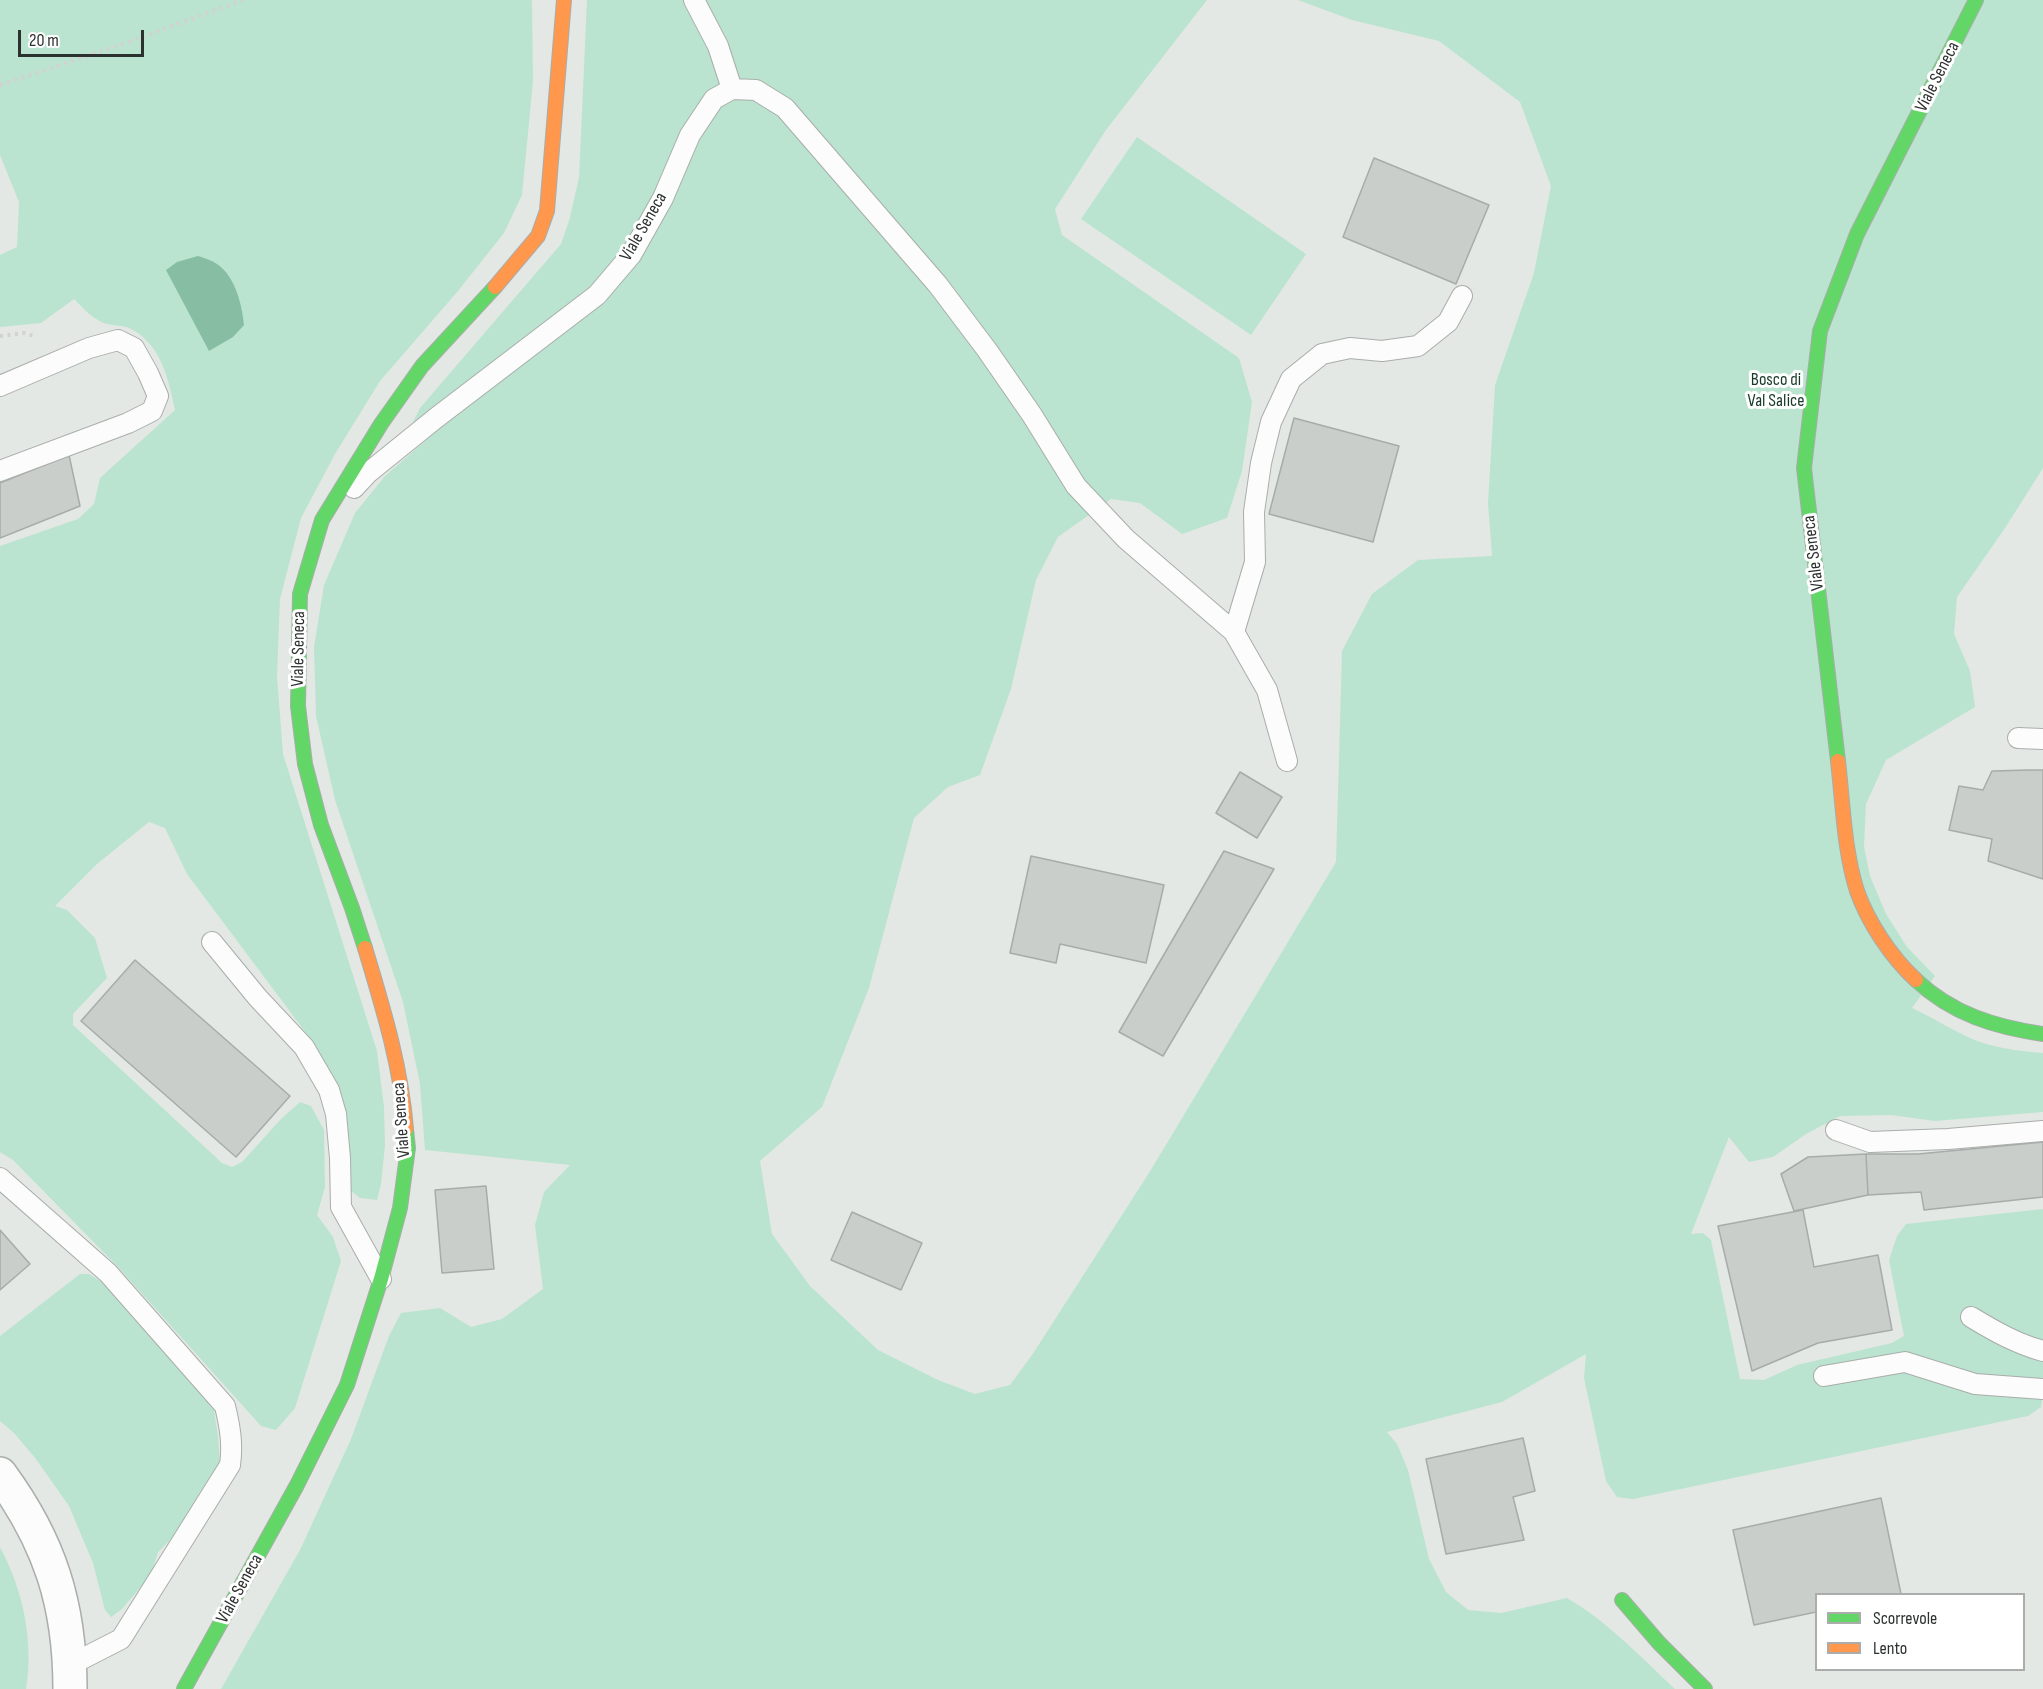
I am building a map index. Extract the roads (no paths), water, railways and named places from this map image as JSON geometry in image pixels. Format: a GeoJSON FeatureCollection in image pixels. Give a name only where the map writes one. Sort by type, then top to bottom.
{"type":"FeatureCollection","features":[{"type":"Feature","properties":{"kind":"street","name":"Viale Seneca"},"geometry":{"type":"LineString","coordinates":[[184,1689],[297,1485],[346,1385],[381,1279],[400,1208],[408,1148],[403,1092],[389,1026],[352,908],[321,825],[305,764],[298,706],[300,594],[322,520],[381,424],[422,366],[513,268],[538,236],[547,211],[564,0]]}},
{"type":"Feature","properties":{"kind":"street","name":"Viale Seneca"},"geometry":{"type":"LineString","coordinates":[[1976,0],[1857,234],[1820,331],[1804,468],[1846,834],[1855,885],[1870,918],[1891,952],[1919,986],[1959,1013],[2018,1031],[2043,1034]]}},
{"type":"Feature","properties":{"kind":"street"},"geometry":{"type":"LineString","coordinates":[[0,1474],[41,1540],[55,1575],[66,1620],[70,1677]]}},
{"type":"Feature","properties":{"kind":"street"},"geometry":{"type":"LineString","coordinates":[[1622,1600],[1659,1643],[1705,1689]]}},
{"type":"Feature","properties":{"kind":"lane"},"geometry":{"type":"LineString","coordinates":[[694,0],[718,46],[732,89],[756,90],[785,108],[938,285],[1032,415],[1076,486],[1126,539],[1234,632],[1267,690],[1287,761]]}},
{"type":"Feature","properties":{"kind":"lane","name":"Viale Seneca"},"geometry":{"type":"LineString","coordinates":[[322,520],[377,466],[597,295],[631,255],[663,198],[690,135],[714,99],[732,89]]}},
{"type":"Feature","properties":{"kind":"lane"},"geometry":{"type":"LineString","coordinates":[[1234,632],[1255,562],[1254,512],[1261,463],[1271,422],[1291,379],[1322,354],[1350,348],[1383,351],[1418,346],[1448,322],[1462,296]]}},
{"type":"Feature","properties":{"kind":"lane"},"geometry":{"type":"LineString","coordinates":[[0,386],[89,348],[118,340],[134,348],[158,396],[152,411],[128,423],[0,471]]}},
{"type":"Feature","properties":{"kind":"lane"},"geometry":{"type":"LineString","coordinates":[[2018,738],[2043,739]]}},
{"type":"Feature","properties":{"kind":"lane"},"geometry":{"type":"LineString","coordinates":[[212,942],[258,998],[304,1047],[328,1090],[336,1114],[341,1207],[381,1279]]}},
{"type":"Feature","properties":{"kind":"lane"},"geometry":{"type":"LineString","coordinates":[[1836,1130],[1870,1142],[1948,1139],[2043,1131]]}},
{"type":"Feature","properties":{"kind":"lane"},"geometry":{"type":"LineString","coordinates":[[0,1178],[108,1273],[225,1406],[230,1427],[232,1445],[230,1465],[138,1615],[121,1639],[70,1677]]}},
{"type":"Feature","properties":{"kind":"lane"},"geometry":{"type":"LineString","coordinates":[[1971,1317],[1999,1334],[2043,1351]]}},
{"type":"Feature","properties":{"kind":"lane"},"geometry":{"type":"LineString","coordinates":[[1824,1376],[1905,1362],[1975,1384],[2043,1389]]}},
{"type":"Feature","properties":{"kind":"park label","name":"Bosco di Val Salice"},"geometry":{"type":"Point","coordinates":[1776,390]}}]}
